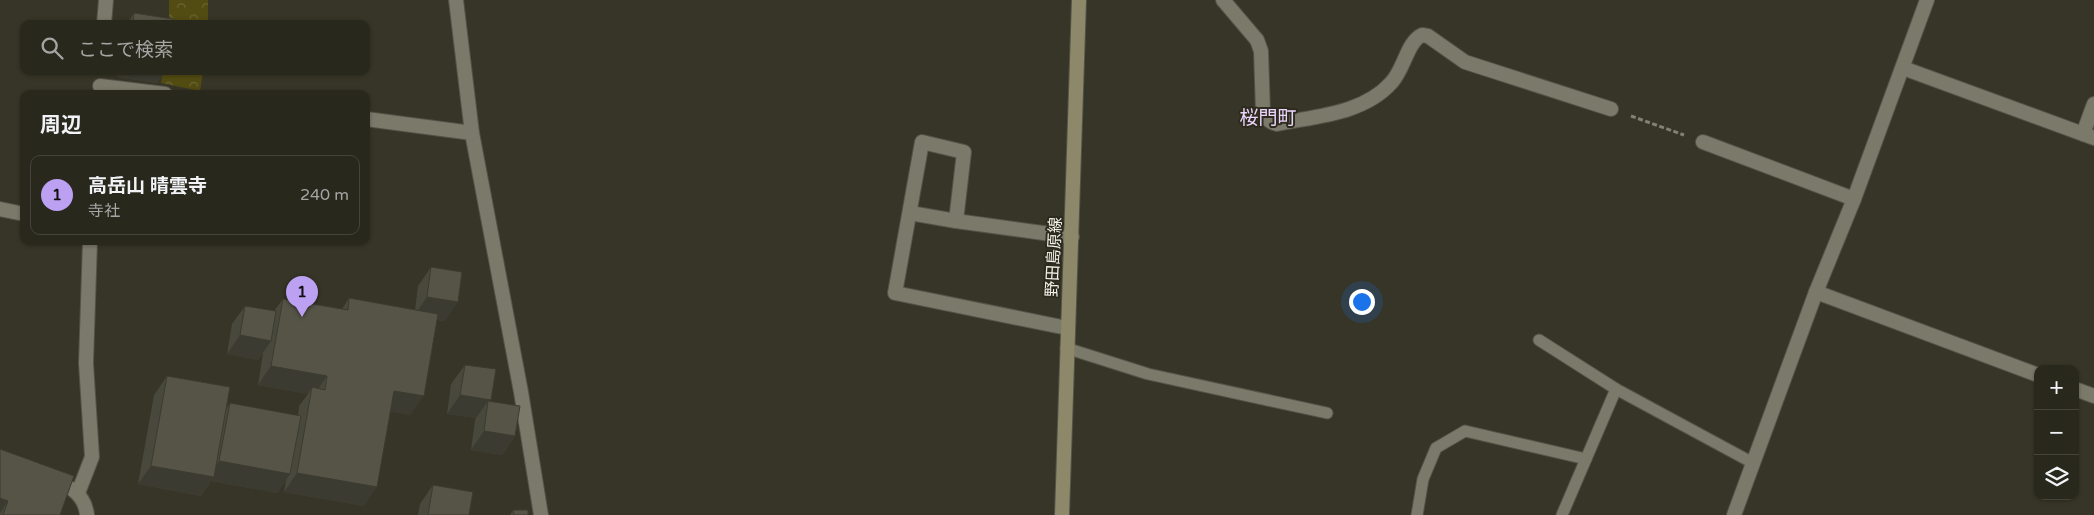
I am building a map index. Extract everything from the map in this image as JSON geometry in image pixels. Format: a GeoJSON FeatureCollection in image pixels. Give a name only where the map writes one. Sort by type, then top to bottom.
{"type":"FeatureCollection","features":[{"type":"Feature","properties":{"kind":"main road","name":"野田島原線"},"geometry":{"type":"LineString","coordinates":[[1062,515],[1066,348],[1072,237],[1079,0]]}},
{"type":"Feature","properties":{"kind":"street"},"geometry":{"type":"LineString","coordinates":[[104,20],[106,0]]}},
{"type":"Feature","properties":{"kind":"street"},"geometry":{"type":"LineString","coordinates":[[456,0],[472,133],[521,392],[540,515]]}},
{"type":"Feature","properties":{"kind":"street"},"geometry":{"type":"LineString","coordinates":[[1222,0],[1257,40],[1261,51],[1262,112],[1270,123],[1277,124],[1335,112],[1366,103],[1381,93],[1393,81],[1403,66],[1412,42],[1422,35],[1428,36],[1465,62],[1612,109]]}},
{"type":"Feature","properties":{"kind":"street"},"geometry":{"type":"LineString","coordinates":[[1734,515],[1927,0]]}},
{"type":"Feature","properties":{"kind":"street"},"geometry":{"type":"LineString","coordinates":[[1903,68],[2089,136],[2094,104]]}},
{"type":"Feature","properties":{"kind":"street"},"geometry":{"type":"LineString","coordinates":[[100,90],[101,75]]}},
{"type":"Feature","properties":{"kind":"street"},"geometry":{"type":"LineString","coordinates":[[370,120],[472,133]]}},
{"type":"Feature","properties":{"kind":"street"},"geometry":{"type":"LineString","coordinates":[[956,221],[964,152],[922,142],[895,293],[1067,328]]}},
{"type":"Feature","properties":{"kind":"street"},"geometry":{"type":"LineString","coordinates":[[1703,142],[1854,199]]}},
{"type":"Feature","properties":{"kind":"street"},"geometry":{"type":"LineString","coordinates":[[0,209],[20,213]]}},
{"type":"Feature","properties":{"kind":"street"},"geometry":{"type":"LineString","coordinates":[[910,213],[1072,237]]}},
{"type":"Feature","properties":{"kind":"street"},"geometry":{"type":"LineString","coordinates":[[78,493],[92,457],[86,363],[90,245]]}},
{"type":"Feature","properties":{"kind":"street"},"geometry":{"type":"LineString","coordinates":[[1816,292],[2034,373]]}},
{"type":"Feature","properties":{"kind":"street"},"geometry":{"type":"LineString","coordinates":[[2079,390],[2094,396]]}},
{"type":"Feature","properties":{"kind":"street"},"geometry":{"type":"LineString","coordinates":[[64,483],[78,493],[84,502],[87,515]]}},
{"type":"Feature","properties":{"kind":"lane"},"geometry":{"type":"LineString","coordinates":[[1539,340],[1616,389],[1753,463]]}},
{"type":"Feature","properties":{"kind":"lane"},"geometry":{"type":"LineString","coordinates":[[1066,348],[1148,374],[1327,413]]}},
{"type":"Feature","properties":{"kind":"lane"},"geometry":{"type":"LineString","coordinates":[[1562,515],[1616,389]]}},
{"type":"Feature","properties":{"kind":"lane"},"geometry":{"type":"LineString","coordinates":[[1417,515],[1423,479],[1436,448],[1465,431],[1586,459]]}},
{"type":"Feature","properties":{"kind":"path"},"geometry":{"type":"LineString","coordinates":[[1612,109],[1703,142]]}},
{"type":"Feature","properties":{"kind":"green space"},"geometry":{"type":"Polygon","coordinates":[[[169,0],[208,0],[208,20],[169,20],[169,0]]]}},
{"type":"Feature","properties":{"kind":"green space"},"geometry":{"type":"Polygon","coordinates":[[[162,75],[202,75],[200,90],[161,83],[162,75]]]}},
{"type":"Feature","properties":{"kind":"building"},"geometry":{"type":"Polygon","coordinates":[[[134,13],[173,19],[173,20],[133,20],[134,13]]]}},
{"type":"Feature","properties":{"kind":"building"},"geometry":{"type":"Polygon","coordinates":[[[431,267],[462,272],[458,302],[427,297],[431,267]]]}},
{"type":"Feature","properties":{"kind":"building"},"geometry":{"type":"Polygon","coordinates":[[[349,298],[438,314],[424,396],[394,391],[377,487],[297,473],[312,387],[325,390],[327,376],[271,366],[283,299],[348,310],[349,298]]]}},
{"type":"Feature","properties":{"kind":"building"},"geometry":{"type":"Polygon","coordinates":[[[245,306],[276,311],[271,341],[240,335],[245,306]]]}},
{"type":"Feature","properties":{"kind":"building"},"geometry":{"type":"Polygon","coordinates":[[[465,365],[496,369],[491,400],[460,395],[465,365]]]}},
{"type":"Feature","properties":{"kind":"building"},"geometry":{"type":"Polygon","coordinates":[[[167,376],[230,387],[214,477],[151,466],[167,376]]]}},
{"type":"Feature","properties":{"kind":"building"},"geometry":{"type":"Polygon","coordinates":[[[488,401],[520,406],[515,436],[484,431],[488,401]]]}},
{"type":"Feature","properties":{"kind":"building"},"geometry":{"type":"Polygon","coordinates":[[[230,403],[301,416],[290,474],[219,461],[230,403]]]}},
{"type":"Feature","properties":{"kind":"building"},"geometry":{"type":"Polygon","coordinates":[[[0,449],[74,476],[60,515],[3,515],[8,501],[0,498],[0,449]]]}},
{"type":"Feature","properties":{"kind":"building"},"geometry":{"type":"Polygon","coordinates":[[[433,485],[473,492],[469,515],[428,515],[433,485]]]}},
{"type":"Feature","properties":{"kind":"building"},"geometry":{"type":"Polygon","coordinates":[[[513,510],[528,510],[528,515],[514,515],[513,510]]]}},
{"type":"Feature","properties":{"kind":"place","name":"高岳山 晴雲寺"},"geometry":{"type":"Point","coordinates":[302,317]}},
{"type":"Feature","properties":{"kind":"district","name":"桜門町"},"geometry":{"type":"Point","coordinates":[1268,117]}}]}
